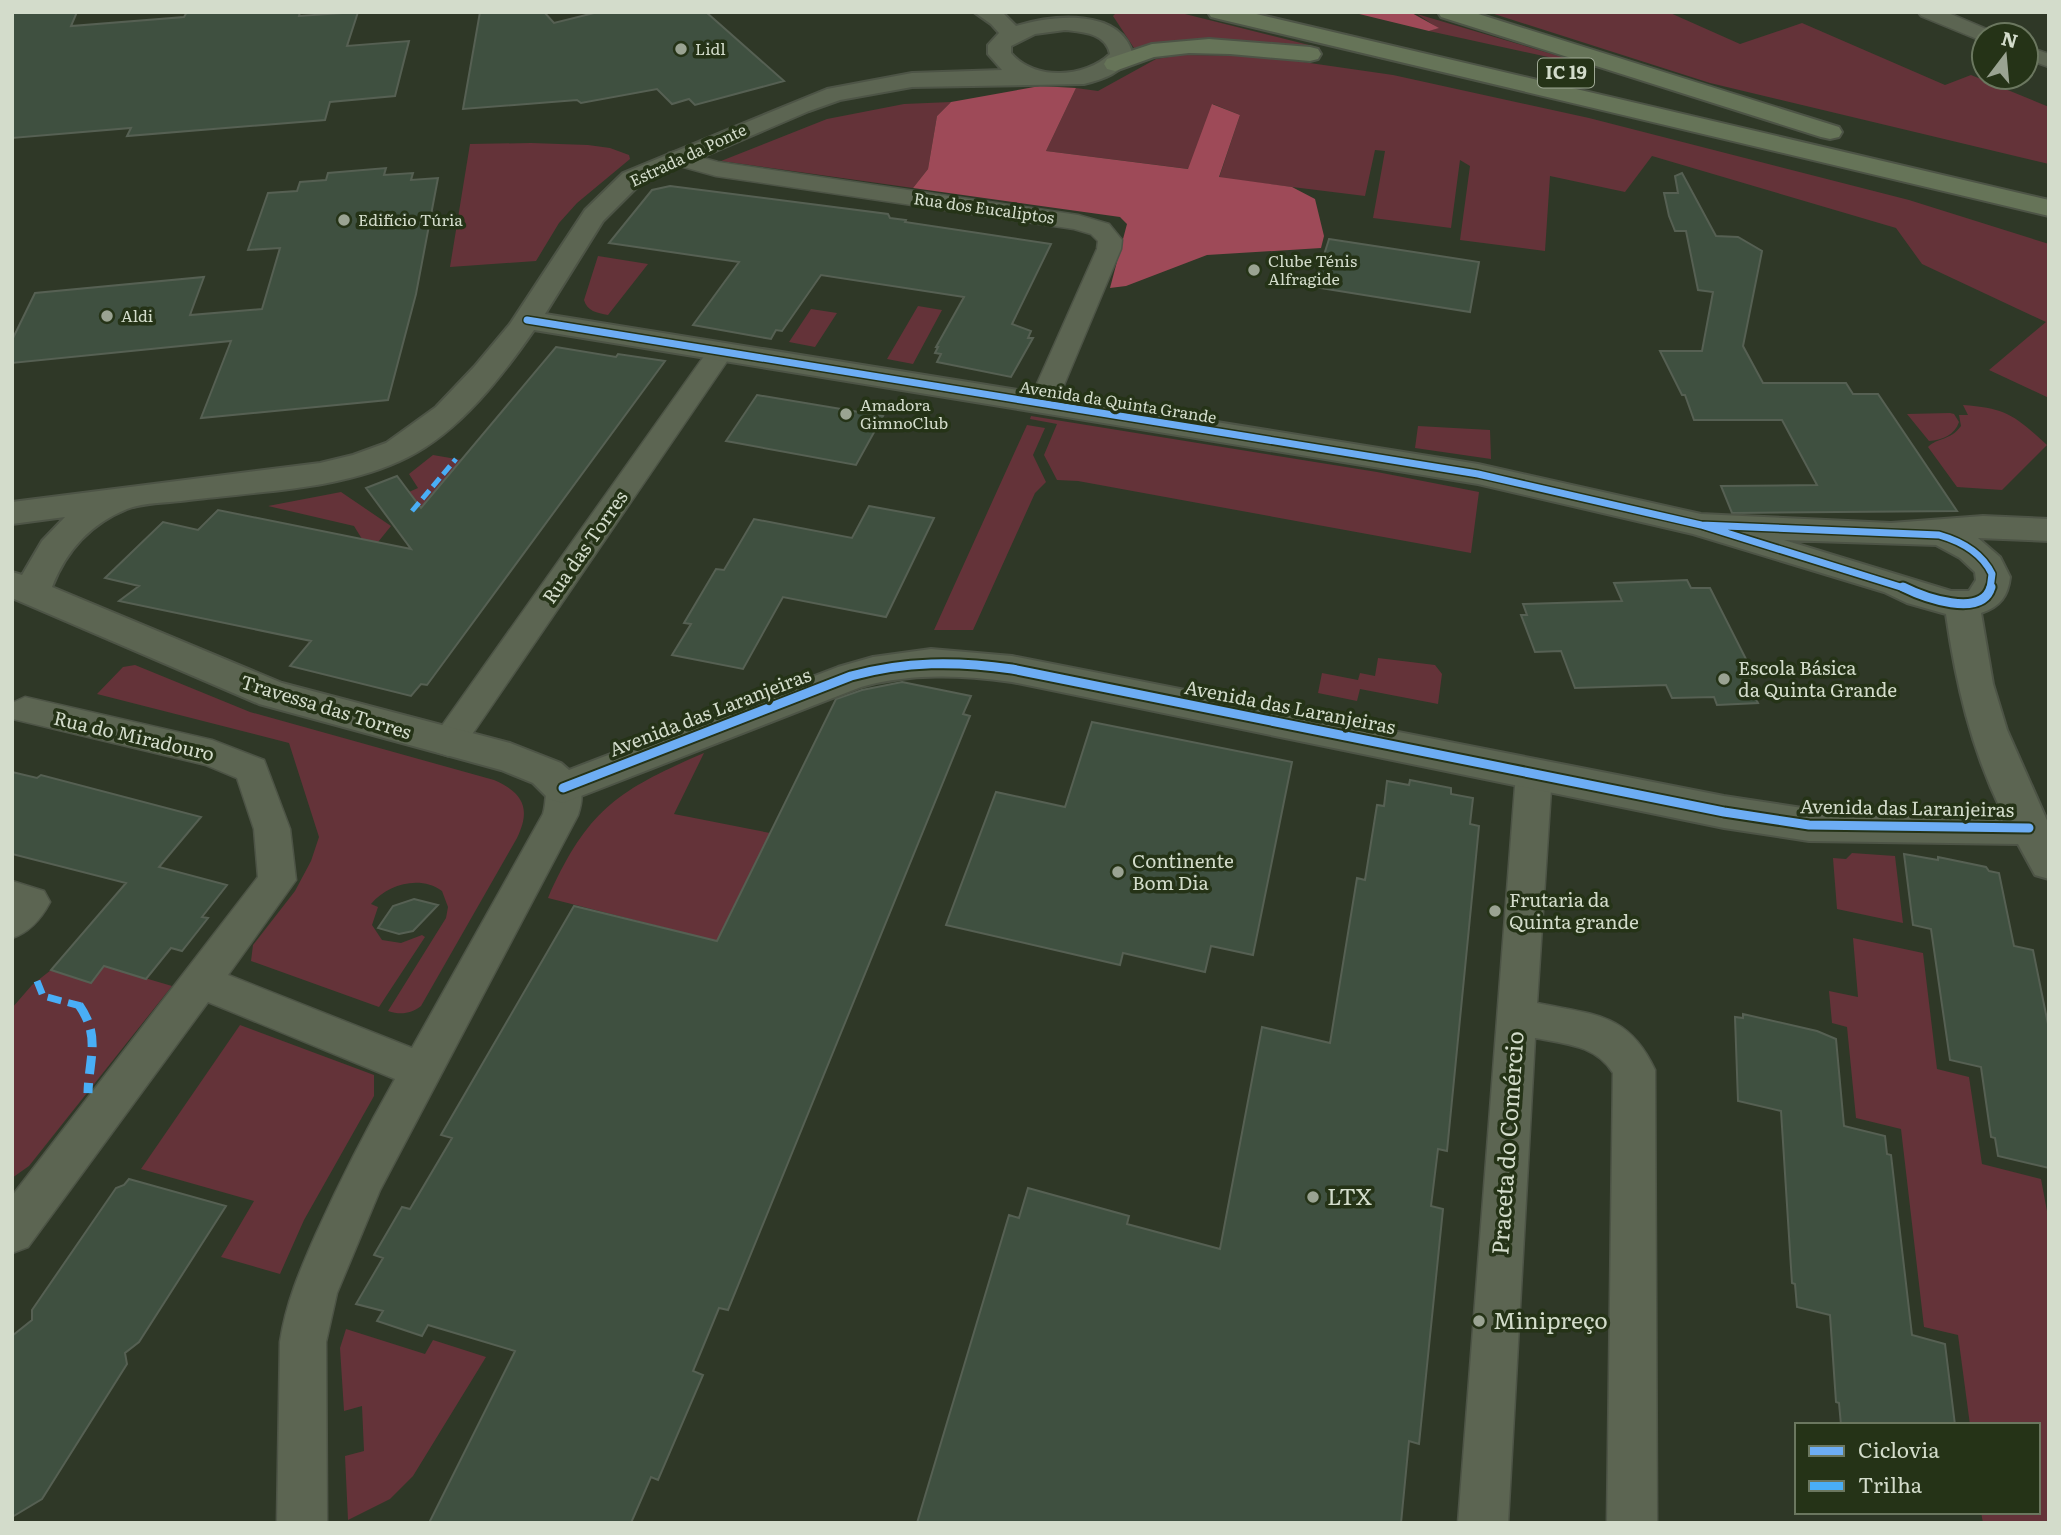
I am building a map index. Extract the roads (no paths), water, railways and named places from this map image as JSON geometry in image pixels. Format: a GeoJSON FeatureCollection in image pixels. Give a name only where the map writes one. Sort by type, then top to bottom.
{"type":"FeatureCollection","features":[{"type":"Feature","properties":{"kind":"highway","name":"IC 19"},"geometry":{"type":"LineString","coordinates":[[1219,12],[2049,208]]}},
{"type":"Feature","properties":{"kind":"highway","name":"IC 19"},"geometry":{"type":"LineString","coordinates":[[1302,12],[1855,138]]}},
{"type":"Feature","properties":{"kind":"highway"},"geometry":{"type":"LineString","coordinates":[[1449,12],[1830,132]]}},
{"type":"Feature","properties":{"kind":"highway"},"geometry":{"type":"LineString","coordinates":[[1115,64],[1153,51],[1172,49],[1269,49],[1487,75]]}},
{"type":"Feature","properties":{"kind":"highway"},"geometry":{"type":"LineString","coordinates":[[1786,145],[2022,227]]}},
{"type":"Feature","properties":{"kind":"street"},"geometry":{"type":"LineString","coordinates":[[985,12],[999,19],[1009,32],[1002,58],[1009,65],[1037,76]]}},
{"type":"Feature","properties":{"kind":"street"},"geometry":{"type":"LineString","coordinates":[[1105,12],[1105,23],[1121,46],[1122,55],[1115,64]]}},
{"type":"Feature","properties":{"kind":"street"},"geometry":{"type":"LineString","coordinates":[[1928,12],[1970,29]]}},
{"type":"Feature","properties":{"kind":"street"},"geometry":{"type":"LineString","coordinates":[[1066,20],[1114,37]]}},
{"type":"Feature","properties":{"kind":"street","name":"Estrada da Ponte"},"geometry":{"type":"LineString","coordinates":[[527,320],[584,225],[601,205],[632,178],[820,98],[912,80],[972,63],[1009,32],[1066,20]]}},
{"type":"Feature","properties":{"kind":"street","name":"Estrada da Ponte"},"geometry":{"type":"LineString","coordinates":[[912,80],[1037,76],[1073,78],[1105,71],[1115,64]]}},
{"type":"Feature","properties":{"kind":"street","name":"Rua dos Eucaliptos"},"geometry":{"type":"LineString","coordinates":[[677,158],[716,169],[1078,222],[1100,229],[1110,240],[1109,249],[1042,404]]}},
{"type":"Feature","properties":{"kind":"street"},"geometry":{"type":"LineString","coordinates":[[12,513],[320,473],[344,468],[404,446],[454,407],[527,320]]}},
{"type":"Feature","properties":{"kind":"street","name":"Avenida da Quinta Grande"},"geometry":{"type":"LineString","coordinates":[[527,320],[1491,476],[1701,525],[1731,537],[1896,584],[1916,595],[1939,602],[1962,604]]}},
{"type":"Feature","properties":{"kind":"street","name":"Rua das Torres"},"geometry":{"type":"LineString","coordinates":[[448,743],[721,351]]}},
{"type":"Feature","properties":{"kind":"street"},"geometry":{"type":"LineString","coordinates":[[23,588],[56,544],[94,511],[130,496]]}},
{"type":"Feature","properties":{"kind":"street","name":"Avenida da Quinta Grande"},"geometry":{"type":"LineString","coordinates":[[1701,525],[1891,534],[1930,532],[1953,539],[1972,550],[1989,566]]}},
{"type":"Feature","properties":{"kind":"street"},"geometry":{"type":"LineString","coordinates":[[1930,532],[1983,527],[2049,530]]}},
{"type":"Feature","properties":{"kind":"street"},"geometry":{"type":"LineString","coordinates":[[2049,530],[2009,546],[1989,566],[1994,578],[1991,590],[1980,600],[1962,604],[1976,686],[1993,743],[2029,828],[2049,863]]}},
{"type":"Feature","properties":{"kind":"street"},"geometry":{"type":"LineString","coordinates":[[1891,534],[1879,543],[1877,555],[1882,569],[1896,584]]}},
{"type":"Feature","properties":{"kind":"street","name":"Travessa das Torres"},"geometry":{"type":"LineString","coordinates":[[23,588],[272,694],[532,765],[547,773],[563,788]]}},
{"type":"Feature","properties":{"kind":"street","name":"Avenida das Laranjeiras"},"geometry":{"type":"LineString","coordinates":[[563,788],[851,676],[884,666],[953,661],[1012,669],[1724,812],[1810,825],[2029,828]]}},
{"type":"Feature","properties":{"kind":"street","name":"Rua do Miradouro"},"geometry":{"type":"LineString","coordinates":[[12,1232],[277,880],[272,830],[252,769],[212,752],[25,710]]}},
{"type":"Feature","properties":{"kind":"street"},"geometry":{"type":"LineString","coordinates":[[1516,1016],[1534,774]]}},
{"type":"Feature","properties":{"kind":"street"},"geometry":{"type":"LineString","coordinates":[[302,1523],[303,1342],[307,1315],[363,1178],[560,815],[565,800],[563,788]]}},
{"type":"Feature","properties":{"kind":"street"},"geometry":{"type":"LineString","coordinates":[[12,896],[31,902],[12,922]]}},
{"type":"Feature","properties":{"kind":"street"},"geometry":{"type":"LineString","coordinates":[[201,981],[421,1071]]}},
{"type":"Feature","properties":{"kind":"street","name":"Praceta do Comércio"},"geometry":{"type":"LineString","coordinates":[[1483,1523],[1516,1016],[1599,1034],[1620,1048],[1634,1070],[1632,1523]]}},
{"type":"Feature","properties":{"kind":"place","name":"Lidl"},"geometry":{"type":"Point","coordinates":[681,49]}},
{"type":"Feature","properties":{"kind":"place","name":"Edifício Túria"},"geometry":{"type":"Point","coordinates":[344,220]}},
{"type":"Feature","properties":{"kind":"place","name":"Clube Ténis Alfragide"},"geometry":{"type":"Point","coordinates":[1254,270]}},
{"type":"Feature","properties":{"kind":"place","name":"Aldi"},"geometry":{"type":"Point","coordinates":[107,316]}},
{"type":"Feature","properties":{"kind":"place","name":"Amadora GimnoClub"},"geometry":{"type":"Point","coordinates":[846,414]}},
{"type":"Feature","properties":{"kind":"place","name":"Escola Básica da Quinta Grande"},"geometry":{"type":"Point","coordinates":[1724,679]}},
{"type":"Feature","properties":{"kind":"place","name":"Continente Bom Dia"},"geometry":{"type":"Point","coordinates":[1118,872]}},
{"type":"Feature","properties":{"kind":"place","name":"Frutaria da Quinta grande"},"geometry":{"type":"Point","coordinates":[1495,911]}},
{"type":"Feature","properties":{"kind":"place","name":"LTX"},"geometry":{"type":"Point","coordinates":[1313,1197]}},
{"type":"Feature","properties":{"kind":"place","name":"Minipreço"},"geometry":{"type":"Point","coordinates":[1479,1321]}}]}
